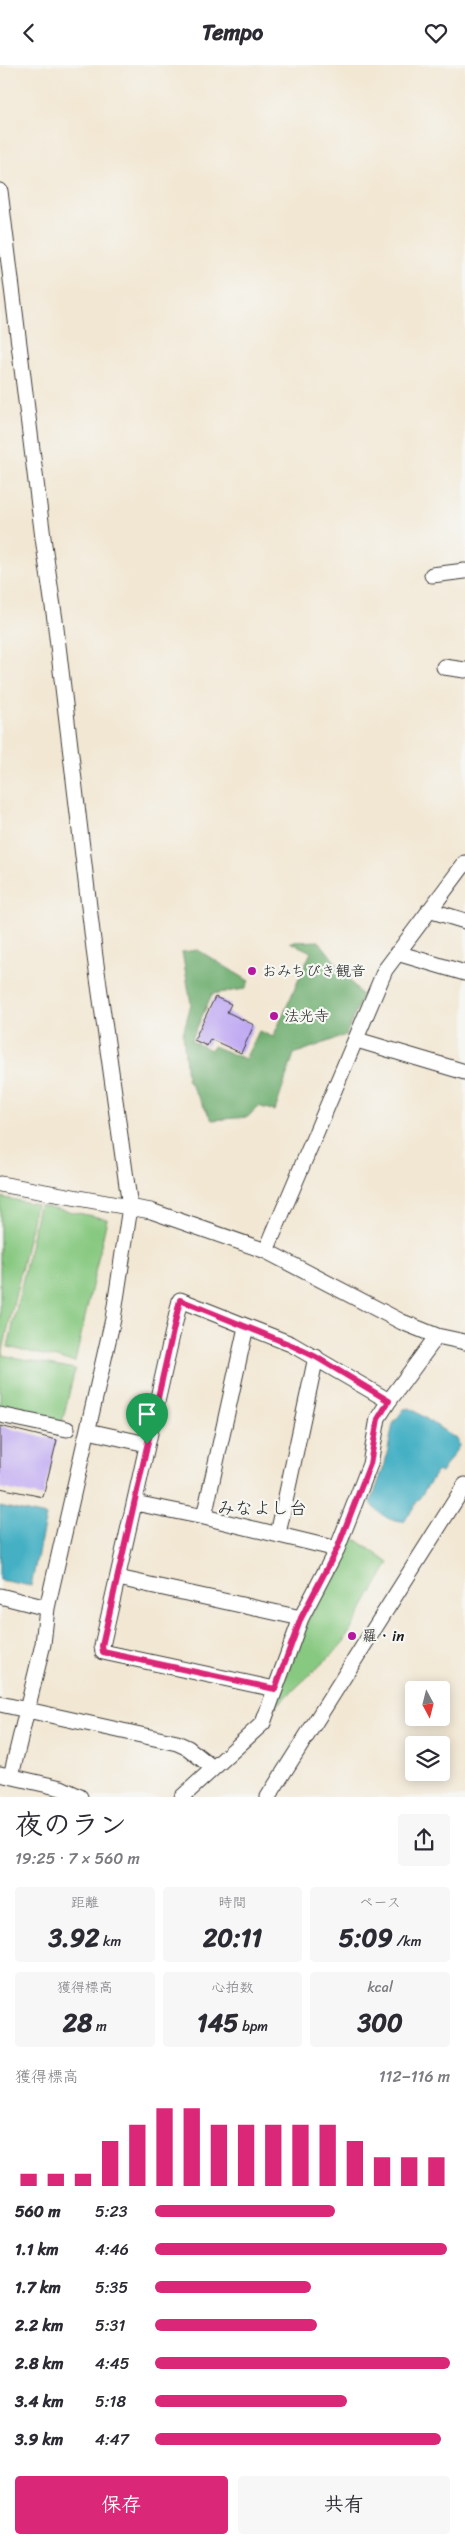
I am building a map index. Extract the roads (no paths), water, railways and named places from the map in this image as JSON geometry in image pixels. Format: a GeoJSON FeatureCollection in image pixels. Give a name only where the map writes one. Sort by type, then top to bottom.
{"type":"FeatureCollection","features":[{"type":"Feature","properties":{"kind":"street"},"geometry":{"type":"LineString","coordinates":[[0,191],[41,528],[56,630],[95,957],[130,1207],[113,1319],[47,1608],[43,1644],[27,1710],[6,1775],[61,1788],[80,1797]]}},
{"type":"Feature","properties":{"kind":"street"},"geometry":{"type":"LineString","coordinates":[[432,575],[465,571]]}},
{"type":"Feature","properties":{"kind":"street"},"geometry":{"type":"LineString","coordinates":[[444,667],[465,670]]}},
{"type":"Feature","properties":{"kind":"street"},"geometry":{"type":"LineString","coordinates":[[266,1251],[357,1040],[385,970],[465,863]]}},
{"type":"Feature","properties":{"kind":"street"},"geometry":{"type":"LineString","coordinates":[[429,910],[465,921]]}},
{"type":"Feature","properties":{"kind":"street"},"geometry":{"type":"LineString","coordinates":[[397,953],[465,973]]}},
{"type":"Feature","properties":{"kind":"street"},"geometry":{"type":"LineString","coordinates":[[357,1040],[465,1071]]}},
{"type":"Feature","properties":{"kind":"street"},"geometry":{"type":"LineString","coordinates":[[0,1184],[151,1211],[266,1251],[402,1322],[437,1336],[465,1342]]}},
{"type":"Feature","properties":{"kind":"street"},"geometry":{"type":"LineString","coordinates":[[275,1689],[103,1652],[102,1646],[180,1300],[316,1357],[389,1401]]}},
{"type":"Feature","properties":{"kind":"street"},"geometry":{"type":"LineString","coordinates":[[204,1517],[246,1327]]}},
{"type":"Feature","properties":{"kind":"street"},"geometry":{"type":"LineString","coordinates":[[182,1797],[263,1723],[301,1618],[337,1549],[370,1464],[378,1419],[437,1336]]}},
{"type":"Feature","properties":{"kind":"street"},"geometry":{"type":"LineString","coordinates":[[278,1534],[316,1357]]}},
{"type":"Feature","properties":{"kind":"street"},"geometry":{"type":"LineString","coordinates":[[0,1415],[67,1429]]}},
{"type":"Feature","properties":{"kind":"street"},"geometry":{"type":"LineString","coordinates":[[88,1431],[147,1444]]}},
{"type":"Feature","properties":{"kind":"street"},"geometry":{"type":"LineString","coordinates":[[268,1797],[465,1485]]}},
{"type":"Feature","properties":{"kind":"street"},"geometry":{"type":"LineString","coordinates":[[135,1503],[204,1517],[337,1549]]}},
{"type":"Feature","properties":{"kind":"street"},"geometry":{"type":"LineString","coordinates":[[118,1578],[301,1618]]}},
{"type":"Feature","properties":{"kind":"street"},"geometry":{"type":"LineString","coordinates":[[0,1597],[47,1608]]}},
{"type":"Feature","properties":{"kind":"street"},"geometry":{"type":"LineString","coordinates":[[0,1704],[177,1743],[188,1748],[213,1768]]}},
{"type":"Feature","properties":{"kind":"water"},"geometry":{"type":"Polygon","coordinates":[[[410,1408],[458,1440],[459,1446],[441,1473],[437,1471],[404,1522],[399,1522],[380,1513],[371,1502],[385,1464],[393,1424],[404,1409],[410,1408]]]}},
{"type":"Feature","properties":{"kind":"water"},"geometry":{"type":"Polygon","coordinates":[[[0,1506],[46,1516],[31,1586],[0,1580],[0,1506]]]}},
{"type":"Feature","properties":{"kind":"place","name":"おみちびき観音"},"geometry":{"type":"Point","coordinates":[252,971]}},
{"type":"Feature","properties":{"kind":"place","name":"法光寺"},"geometry":{"type":"Point","coordinates":[274,1016]}},
{"type":"Feature","properties":{"kind":"place","name":"羅・in"},"geometry":{"type":"Point","coordinates":[352,1636]}},
{"type":"Feature","properties":{"kind":"district","name":"みなよし台"},"geometry":{"type":"Point","coordinates":[262,1508]}}]}
